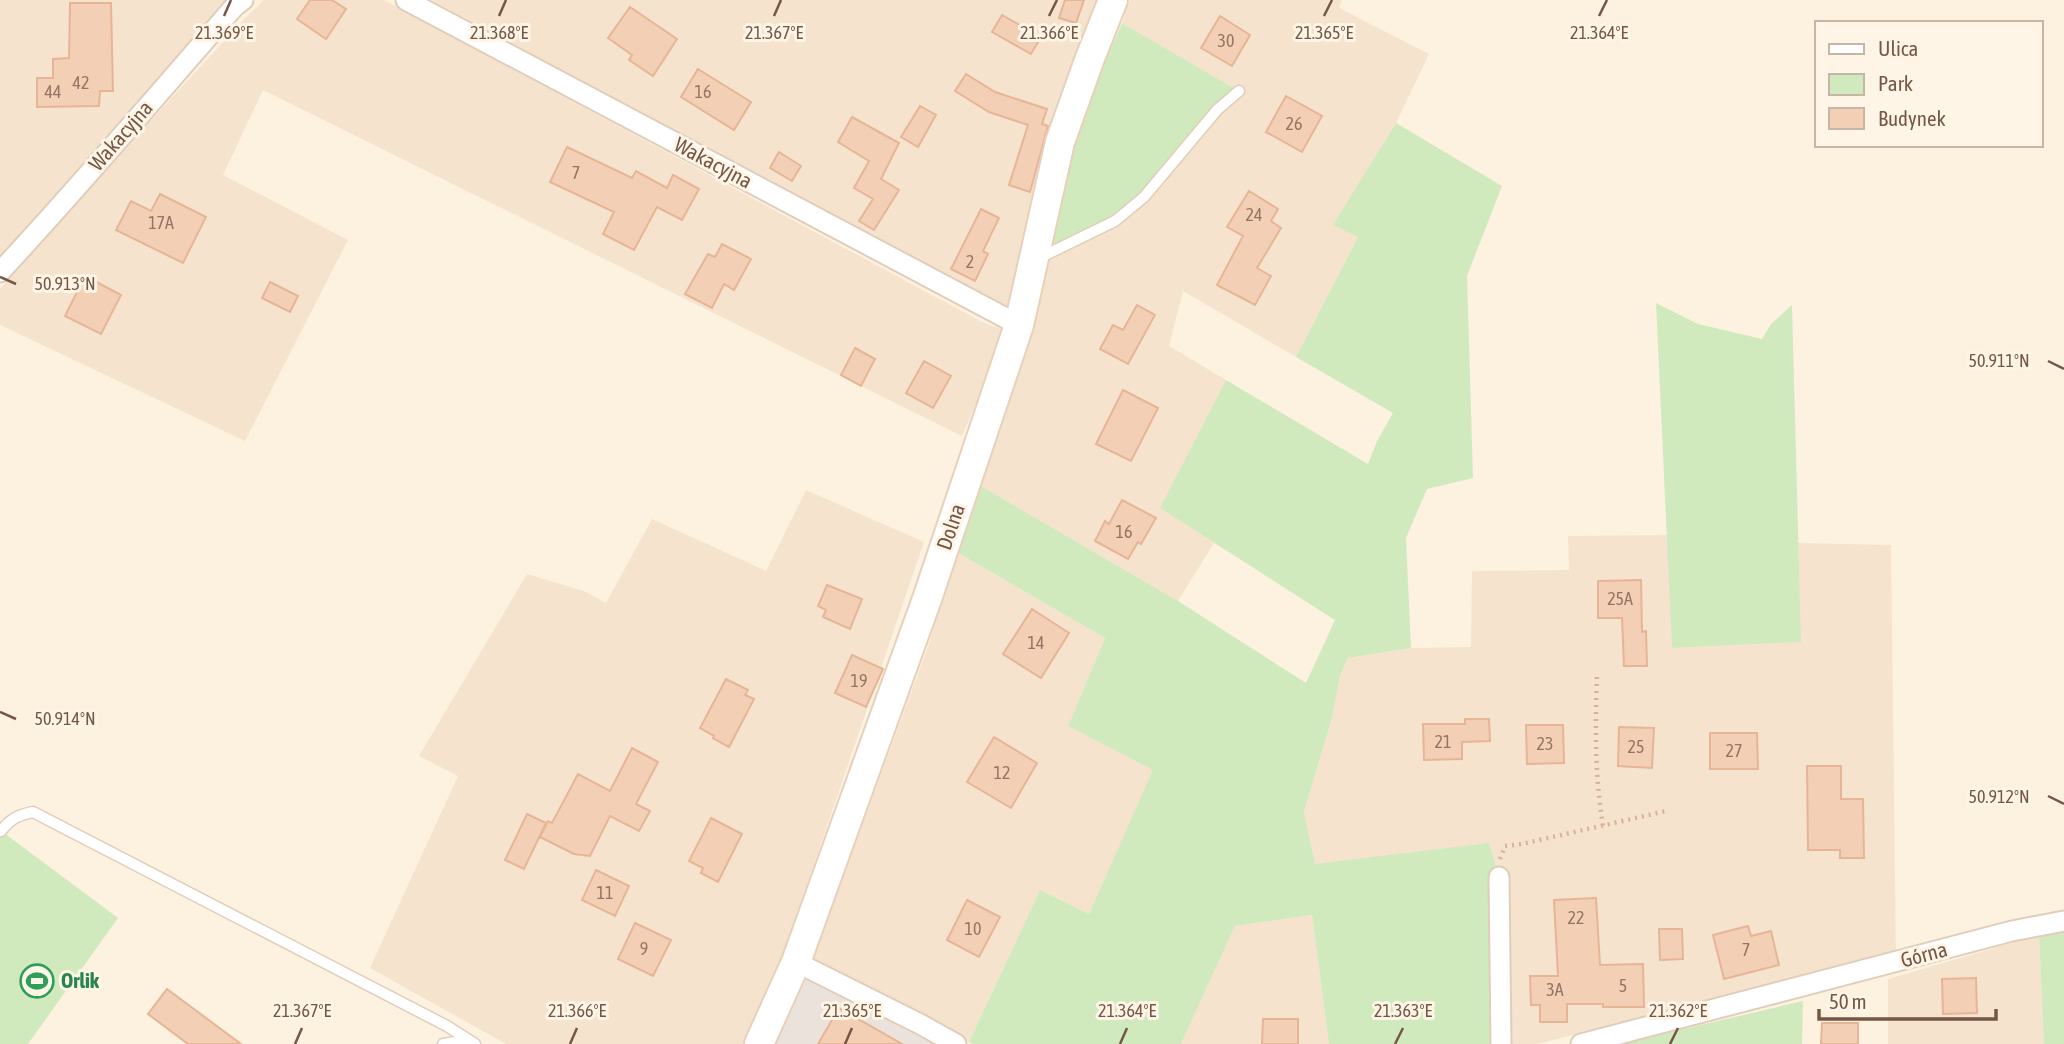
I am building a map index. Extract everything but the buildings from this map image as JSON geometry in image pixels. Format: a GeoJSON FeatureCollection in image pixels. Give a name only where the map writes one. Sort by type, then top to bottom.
{"type":"FeatureCollection","features":[{"type":"Feature","properties":{"kind":"street","name":"Wakacyjna"},"geometry":{"type":"LineString","coordinates":[[0,272],[243,0]]}},
{"type":"Feature","properties":{"kind":"street","name":"Wakacyjna"},"geometry":{"type":"LineString","coordinates":[[407,0],[1019,325]]}},
{"type":"Feature","properties":{"kind":"street","name":"Dolna"},"geometry":{"type":"LineString","coordinates":[[759,1044],[796,962],[922,612],[1019,325],[1060,142],[1113,0]]}},
{"type":"Feature","properties":{"kind":"street"},"geometry":{"type":"LineString","coordinates":[[1499,877],[1500,1044]]}},
{"type":"Feature","properties":{"kind":"street","name":"Górna"},"geometry":{"type":"LineString","coordinates":[[1581,1044],[2012,931],[2064,921]]}},
{"type":"Feature","properties":{"kind":"street"},"geometry":{"type":"LineString","coordinates":[[796,962],[956,1044]]}},
{"type":"Feature","properties":{"kind":"lane"},"geometry":{"type":"LineString","coordinates":[[1034,261],[1115,221],[1144,197],[1217,110],[1239,91]]}},
{"type":"Feature","properties":{"kind":"lane"},"geometry":{"type":"LineString","coordinates":[[1,831],[9,821],[33,812],[447,1026],[471,1042]]}},
{"type":"Feature","properties":{"kind":"lane"},"geometry":{"type":"LineString","coordinates":[[443,1044],[471,1042]]}},
{"type":"Feature","properties":{"kind":"path"},"geometry":{"type":"LineString","coordinates":[[1598,677],[1595,732],[1598,793],[1603,825]]}},
{"type":"Feature","properties":{"kind":"path"},"geometry":{"type":"LineString","coordinates":[[1499,877],[1498,862],[1505,846],[1666,811]]}},
{"type":"Feature","properties":{"kind":"shaded area"},"geometry":{"type":"Polygon","coordinates":[[[0,0],[227,0],[32,225],[0,258],[0,0]]]}},
{"type":"Feature","properties":{"kind":"shaded area"},"geometry":{"type":"Polygon","coordinates":[[[264,0],[384,0],[982,322],[1007,331],[962,436],[263,90],[223,175],[348,240],[245,441],[0,325],[0,289],[119,155],[264,0]]]}},
{"type":"Feature","properties":{"kind":"shaded area"},"geometry":{"type":"Polygon","coordinates":[[[432,0],[1098,0],[1086,30],[1014,314],[432,0]]]}},
{"type":"Feature","properties":{"kind":"shaded area"},"geometry":{"type":"Polygon","coordinates":[[[1130,0],[1342,0],[1339,8],[1429,54],[1396,123],[1334,225],[1358,237],[1296,357],[1183,291],[1169,346],[1226,380],[1161,508],[1214,543],[1178,601],[981,486],[1049,254],[1239,91],[1122,23],[1130,0]]]}},
{"type":"Feature","properties":{"kind":"shaded area"},"geometry":{"type":"Polygon","coordinates":[[[806,490],[924,542],[780,964],[746,1044],[506,1044],[370,968],[458,776],[419,756],[527,574],[584,591],[606,603],[652,519],[766,571],[806,490]]]}},
{"type":"Feature","properties":{"kind":"shaded area"},"geometry":{"type":"Polygon","coordinates":[[[1668,535],[1672,648],[1800,642],[1798,543],[1891,545],[1896,953],[1537,1044],[1501,1044],[1315,865],[1304,812],[1332,718],[1340,676],[1348,658],[1411,648],[1471,647],[1472,571],[1569,570],[1568,536],[1668,535]]]}},
{"type":"Feature","properties":{"kind":"shaded area"},"geometry":{"type":"Polygon","coordinates":[[[955,551],[1105,638],[1068,726],[1154,770],[1089,914],[1040,890],[969,1042],[813,959],[929,644],[955,551]]]}},
{"type":"Feature","properties":{"kind":"shaded area"},"geometry":{"type":"Polygon","coordinates":[[[1312,915],[1329,1044],[1181,1044],[1235,926],[1312,915]]]}},
{"type":"Feature","properties":{"kind":"shaded area"},"geometry":{"type":"Polygon","coordinates":[[[2039,935],[2044,1044],[1888,1044],[1888,979],[2039,935]]]}},
{"type":"Feature","properties":{"kind":"shaded area"},"geometry":{"type":"Polygon","coordinates":[[[804,977],[933,1044],[772,1044],[804,977]]]}},
{"type":"Feature","properties":{"kind":"green space"},"geometry":{"type":"Polygon","coordinates":[[[1122,23],[1239,91],[1115,221],[1049,254],[1078,124],[1122,23]]]}},
{"type":"Feature","properties":{"kind":"green space"},"geometry":{"type":"Polygon","coordinates":[[[1396,123],[1502,186],[1467,276],[1473,478],[1427,489],[1406,538],[1411,648],[1348,658],[1340,676],[1332,718],[1304,812],[1315,864],[1489,843],[1499,877],[1501,1044],[1329,1044],[1312,915],[1235,926],[1181,1044],[973,1044],[969,1042],[1040,890],[1089,914],[1153,770],[1068,726],[1105,638],[955,551],[981,486],[1178,601],[1306,683],[1335,620],[1160,508],[1226,380],[1368,464],[1393,413],[1296,357],[1358,237],[1333,225],[1396,123]]]}},
{"type":"Feature","properties":{"kind":"green space"},"geometry":{"type":"Polygon","coordinates":[[[1656,303],[1698,324],[1762,339],[1771,324],[1792,305],[1801,642],[1672,648],[1656,303]]]}},
{"type":"Feature","properties":{"kind":"green space","name":"Orlik"},"geometry":{"type":"Polygon","coordinates":[[[0,830],[118,918],[28,1044],[0,1044],[0,830]]]}},
{"type":"Feature","properties":{"kind":"green space"},"geometry":{"type":"Polygon","coordinates":[[[2064,930],[2064,1044],[2044,1044],[2039,935],[2064,930]]]}},
{"type":"Feature","properties":{"kind":"green space"},"geometry":{"type":"Polygon","coordinates":[[[1803,1001],[1802,1044],[1624,1044],[1624,1043],[1803,1001]]]}},
{"type":"Feature","properties":{"kind":"place","name":"Orlik"},"geometry":{"type":"Point","coordinates":[37,981]}}]}
